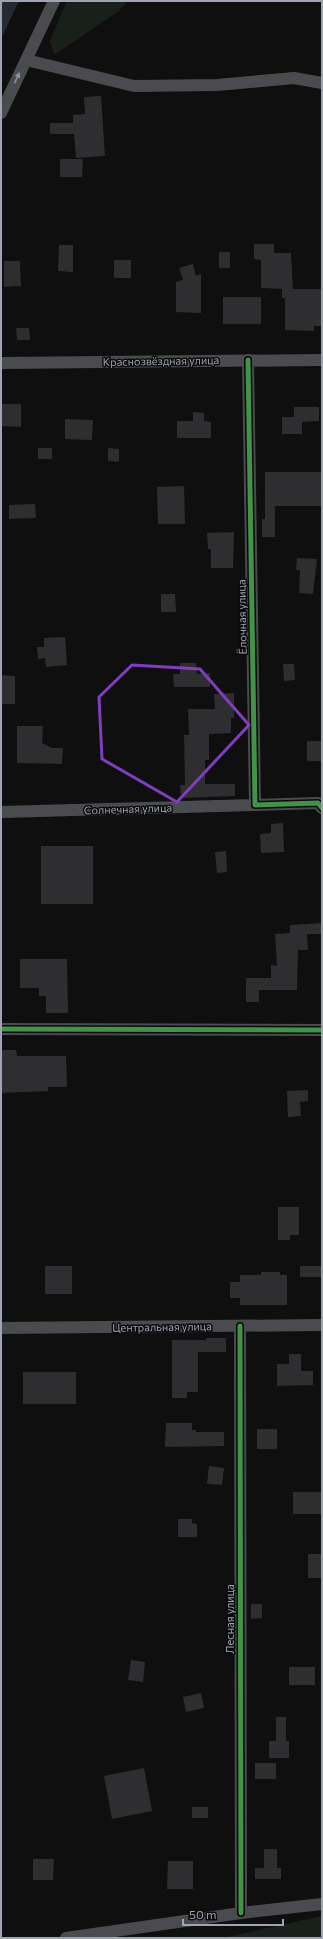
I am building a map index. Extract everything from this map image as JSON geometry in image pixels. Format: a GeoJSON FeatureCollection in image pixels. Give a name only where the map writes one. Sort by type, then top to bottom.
{"type":"FeatureCollection","features":[{"type":"Feature","properties":{"kind":"street"},"geometry":{"type":"LineString","coordinates":[[1,113],[54,1]]}},
{"type":"Feature","properties":{"kind":"street"},"geometry":{"type":"LineString","coordinates":[[26,60],[134,86],[217,84],[294,78],[322,83]]}},
{"type":"Feature","properties":{"kind":"street","name":"Ёлочная улица"},"geometry":{"type":"LineString","coordinates":[[248,360],[255,805]]}},
{"type":"Feature","properties":{"kind":"street","name":"Краснозвёздная улица"},"geometry":{"type":"LineString","coordinates":[[1,363],[322,360]]}},
{"type":"Feature","properties":{"kind":"street"},"geometry":{"type":"LineString","coordinates":[[255,805],[318,803],[322,808]]}},
{"type":"Feature","properties":{"kind":"street","name":"Солнечная улица"},"geometry":{"type":"LineString","coordinates":[[1,812],[255,805]]}},
{"type":"Feature","properties":{"kind":"street"},"geometry":{"type":"LineString","coordinates":[[1,1028],[322,1030]]}},
{"type":"Feature","properties":{"kind":"street","name":"Центральная улица"},"geometry":{"type":"LineString","coordinates":[[1,1328],[322,1325]]}},
{"type":"Feature","properties":{"kind":"street","name":"Лесная улица"},"geometry":{"type":"LineString","coordinates":[[240,1326],[241,1913]]}},
{"type":"Feature","properties":{"kind":"street"},"geometry":{"type":"LineString","coordinates":[[66,1938],[241,1913],[322,1904]]}},
{"type":"Feature","properties":{"kind":"highlighted area"},"geometry":{"type":"Polygon","coordinates":[[[132,665],[200,669],[249,725],[177,802],[102,759],[99,697],[132,665]]]}},
{"type":"Feature","properties":{"kind":"shaded area"},"geometry":{"type":"Polygon","coordinates":[[[1,1],[25,1],[18,3],[1,39],[1,1]]]}},
{"type":"Feature","properties":{"kind":"shaded area"},"geometry":{"type":"Polygon","coordinates":[[[67,1],[127,1],[119,11],[54,55],[50,41],[67,1]]]}},
{"type":"Feature","properties":{"kind":"shaded area"},"geometry":{"type":"Polygon","coordinates":[[[322,1916],[322,1938],[223,1938],[322,1916]]]}},
{"type":"Feature","properties":{"kind":"building"},"geometry":{"type":"Polygon","coordinates":[[[101,96],[105,156],[76,158],[74,134],[50,134],[50,123],[73,123],[73,115],[85,114],[84,97],[101,96]]]}},
{"type":"Feature","properties":{"kind":"building"},"geometry":{"type":"Polygon","coordinates":[[[60,159],[83,159],[82,177],[60,177],[60,159]]]}},
{"type":"Feature","properties":{"kind":"building"},"geometry":{"type":"Polygon","coordinates":[[[254,244],[274,244],[274,253],[291,253],[293,289],[322,289],[322,326],[314,326],[314,331],[285,330],[285,298],[282,298],[282,289],[261,288],[261,260],[254,259],[254,244]]]}},
{"type":"Feature","properties":{"kind":"building"},"geometry":{"type":"Polygon","coordinates":[[[59,245],[73,245],[73,272],[58,271],[59,245]]]}},
{"type":"Feature","properties":{"kind":"building"},"geometry":{"type":"Polygon","coordinates":[[[219,252],[230,252],[230,268],[219,268],[219,252]]]}},
{"type":"Feature","properties":{"kind":"building"},"geometry":{"type":"Polygon","coordinates":[[[114,260],[131,260],[131,278],[114,278],[114,260]]]}},
{"type":"Feature","properties":{"kind":"building"},"geometry":{"type":"Polygon","coordinates":[[[4,261],[20,261],[21,286],[4,287],[4,261]]]}},
{"type":"Feature","properties":{"kind":"building"},"geometry":{"type":"Polygon","coordinates":[[[193,264],[196,276],[201,274],[201,313],[176,312],[176,282],[183,280],[179,268],[193,264]]]}},
{"type":"Feature","properties":{"kind":"building"},"geometry":{"type":"Polygon","coordinates":[[[223,297],[261,297],[261,324],[223,324],[223,297]]]}},
{"type":"Feature","properties":{"kind":"building"},"geometry":{"type":"Polygon","coordinates":[[[16,328],[29,328],[30,340],[17,340],[16,328]]]}},
{"type":"Feature","properties":{"kind":"building"},"geometry":{"type":"Polygon","coordinates":[[[1,404],[21,404],[21,427],[1,426],[1,404]]]}},
{"type":"Feature","properties":{"kind":"building"},"geometry":{"type":"Polygon","coordinates":[[[294,407],[319,407],[319,421],[302,422],[302,434],[282,434],[282,417],[294,417],[294,407]]]}},
{"type":"Feature","properties":{"kind":"building"},"geometry":{"type":"Polygon","coordinates":[[[193,412],[204,413],[204,421],[211,422],[211,438],[177,438],[177,421],[193,421],[193,412]]]}},
{"type":"Feature","properties":{"kind":"building"},"geometry":{"type":"Polygon","coordinates":[[[65,419],[93,420],[92,440],[65,439],[65,419]]]}},
{"type":"Feature","properties":{"kind":"building"},"geometry":{"type":"Polygon","coordinates":[[[38,448],[52,448],[52,459],[38,459],[38,448]]]}},
{"type":"Feature","properties":{"kind":"building"},"geometry":{"type":"Polygon","coordinates":[[[108,448],[119,449],[119,462],[108,461],[108,448]]]}},
{"type":"Feature","properties":{"kind":"building"},"geometry":{"type":"Polygon","coordinates":[[[265,472],[322,472],[322,506],[275,506],[275,537],[262,537],[262,519],[265,519],[265,472]]]}},
{"type":"Feature","properties":{"kind":"building"},"geometry":{"type":"Polygon","coordinates":[[[184,486],[185,524],[158,524],[157,487],[184,486]]]}},
{"type":"Feature","properties":{"kind":"building"},"geometry":{"type":"Polygon","coordinates":[[[35,504],[36,518],[9,519],[9,505],[35,504]]]}},
{"type":"Feature","properties":{"kind":"building"},"geometry":{"type":"Polygon","coordinates":[[[234,532],[233,568],[211,568],[211,549],[208,549],[207,533],[234,532]]]}},
{"type":"Feature","properties":{"kind":"building"},"geometry":{"type":"Polygon","coordinates":[[[297,558],[317,559],[313,594],[299,593],[300,570],[296,570],[297,558]]]}},
{"type":"Feature","properties":{"kind":"building"},"geometry":{"type":"Polygon","coordinates":[[[161,594],[175,594],[176,612],[161,612],[161,594]]]}},
{"type":"Feature","properties":{"kind":"building"},"geometry":{"type":"Polygon","coordinates":[[[65,637],[67,665],[46,667],[45,658],[38,659],[37,647],[44,647],[44,638],[65,637]]]}},
{"type":"Feature","properties":{"kind":"building"},"geometry":{"type":"Polygon","coordinates":[[[180,663],[196,663],[197,674],[210,673],[210,687],[174,687],[173,674],[180,674],[180,663]]]}},
{"type":"Feature","properties":{"kind":"building"},"geometry":{"type":"Polygon","coordinates":[[[283,664],[294,664],[295,680],[284,681],[283,664]]]}},
{"type":"Feature","properties":{"kind":"building"},"geometry":{"type":"Polygon","coordinates":[[[1,675],[15,676],[15,704],[1,704],[1,675]]]}},
{"type":"Feature","properties":{"kind":"building"},"geometry":{"type":"Polygon","coordinates":[[[234,693],[234,718],[231,718],[231,733],[209,734],[209,760],[205,760],[205,784],[235,784],[235,796],[181,798],[180,785],[185,785],[184,735],[189,735],[188,709],[215,709],[214,694],[234,693]]]}},
{"type":"Feature","properties":{"kind":"building"},"geometry":{"type":"Polygon","coordinates":[[[17,726],[43,726],[42,743],[52,748],[63,748],[62,764],[17,763],[17,726]]]}},
{"type":"Feature","properties":{"kind":"building"},"geometry":{"type":"Polygon","coordinates":[[[307,741],[322,741],[322,761],[307,761],[307,741]]]}},
{"type":"Feature","properties":{"kind":"building"},"geometry":{"type":"Polygon","coordinates":[[[283,823],[284,852],[261,853],[260,834],[271,833],[271,824],[283,823]]]}},
{"type":"Feature","properties":{"kind":"building"},"geometry":{"type":"Polygon","coordinates":[[[41,846],[93,846],[93,904],[41,904],[41,846]]]}},
{"type":"Feature","properties":{"kind":"building"},"geometry":{"type":"Polygon","coordinates":[[[226,851],[227,872],[217,873],[215,852],[226,851]]]}},
{"type":"Feature","properties":{"kind":"building"},"geometry":{"type":"Polygon","coordinates":[[[322,923],[322,934],[307,934],[308,950],[298,950],[297,990],[259,990],[259,1002],[246,1002],[246,978],[271,978],[271,965],[277,966],[275,934],[290,933],[290,925],[322,923]]]}},
{"type":"Feature","properties":{"kind":"building"},"geometry":{"type":"Polygon","coordinates":[[[20,959],[67,959],[68,1013],[46,1013],[46,996],[39,996],[39,988],[20,988],[20,959]]]}},
{"type":"Feature","properties":{"kind":"building"},"geometry":{"type":"Polygon","coordinates":[[[1,1050],[16,1050],[17,1056],[66,1056],[67,1087],[48,1087],[48,1091],[1,1093],[1,1050]]]}},
{"type":"Feature","properties":{"kind":"building"},"geometry":{"type":"Polygon","coordinates":[[[308,1090],[308,1101],[300,1102],[301,1116],[288,1117],[287,1091],[308,1090]]]}},
{"type":"Feature","properties":{"kind":"building"},"geometry":{"type":"Polygon","coordinates":[[[278,1207],[299,1207],[299,1235],[290,1235],[290,1240],[278,1240],[278,1207]]]}},
{"type":"Feature","properties":{"kind":"building"},"geometry":{"type":"Polygon","coordinates":[[[45,1266],[72,1266],[72,1294],[45,1294],[45,1266]]]}},
{"type":"Feature","properties":{"kind":"building"},"geometry":{"type":"Polygon","coordinates":[[[300,1266],[322,1266],[322,1277],[300,1277],[300,1266]]]}},
{"type":"Feature","properties":{"kind":"building"},"geometry":{"type":"Polygon","coordinates":[[[261,1272],[280,1272],[280,1275],[287,1275],[287,1305],[240,1305],[240,1298],[230,1298],[230,1282],[240,1282],[240,1275],[261,1275],[261,1272]]]}},
{"type":"Feature","properties":{"kind":"building"},"geometry":{"type":"Polygon","coordinates":[[[206,1338],[226,1338],[226,1352],[198,1352],[198,1392],[187,1392],[187,1398],[172,1398],[172,1340],[206,1340],[206,1338]]]}},
{"type":"Feature","properties":{"kind":"building"},"geometry":{"type":"Polygon","coordinates":[[[289,1354],[301,1354],[301,1371],[313,1371],[313,1385],[277,1386],[277,1364],[289,1364],[289,1354]]]}},
{"type":"Feature","properties":{"kind":"building"},"geometry":{"type":"Polygon","coordinates":[[[23,1372],[76,1372],[76,1404],[23,1404],[23,1372]]]}},
{"type":"Feature","properties":{"kind":"building"},"geometry":{"type":"Polygon","coordinates":[[[166,1423],[192,1423],[192,1430],[196,1430],[196,1432],[224,1432],[224,1446],[165,1447],[166,1423]]]}},
{"type":"Feature","properties":{"kind":"building"},"geometry":{"type":"Polygon","coordinates":[[[257,1429],[277,1429],[277,1449],[257,1449],[257,1429]]]}},
{"type":"Feature","properties":{"kind":"building"},"geometry":{"type":"Polygon","coordinates":[[[209,1466],[224,1468],[222,1485],[207,1484],[209,1466]]]}},
{"type":"Feature","properties":{"kind":"building"},"geometry":{"type":"Polygon","coordinates":[[[293,1492],[322,1492],[322,1514],[293,1514],[293,1492]]]}},
{"type":"Feature","properties":{"kind":"building"},"geometry":{"type":"Polygon","coordinates":[[[178,1519],[192,1519],[192,1523],[197,1524],[197,1537],[178,1537],[178,1519]]]}},
{"type":"Feature","properties":{"kind":"building"},"geometry":{"type":"Polygon","coordinates":[[[308,1554],[322,1554],[322,1578],[308,1578],[308,1554]]]}},
{"type":"Feature","properties":{"kind":"building"},"geometry":{"type":"Polygon","coordinates":[[[251,1604],[262,1604],[262,1618],[251,1619],[251,1604]]]}},
{"type":"Feature","properties":{"kind":"building"},"geometry":{"type":"Polygon","coordinates":[[[131,1660],[145,1662],[143,1682],[128,1680],[131,1660]]]}},
{"type":"Feature","properties":{"kind":"building"},"geometry":{"type":"Polygon","coordinates":[[[289,1667],[315,1667],[315,1685],[289,1685],[289,1667]]]}},
{"type":"Feature","properties":{"kind":"building"},"geometry":{"type":"Polygon","coordinates":[[[201,1693],[204,1708],[186,1712],[183,1697],[201,1693]]]}},
{"type":"Feature","properties":{"kind":"building"},"geometry":{"type":"Polygon","coordinates":[[[276,1717],[286,1717],[286,1741],[289,1741],[289,1758],[269,1758],[269,1741],[276,1741],[276,1717]]]}},
{"type":"Feature","properties":{"kind":"building"},"geometry":{"type":"Polygon","coordinates":[[[255,1763],[276,1763],[276,1779],[255,1779],[255,1763]]]}},
{"type":"Feature","properties":{"kind":"building"},"geometry":{"type":"Polygon","coordinates":[[[144,1768],[152,1811],[112,1819],[104,1776],[144,1768]]]}},
{"type":"Feature","properties":{"kind":"building"},"geometry":{"type":"Polygon","coordinates":[[[192,1807],[208,1807],[208,1818],[192,1818],[192,1807]]]}},
{"type":"Feature","properties":{"kind":"building"},"geometry":{"type":"Polygon","coordinates":[[[264,1849],[277,1849],[277,1868],[281,1868],[281,1879],[255,1879],[255,1868],[264,1868],[264,1849]]]}},
{"type":"Feature","properties":{"kind":"building"},"geometry":{"type":"Polygon","coordinates":[[[33,1859],[54,1859],[53,1880],[33,1880],[33,1859]]]}},
{"type":"Feature","properties":{"kind":"building"},"geometry":{"type":"Polygon","coordinates":[[[168,1861],[193,1861],[193,1889],[167,1889],[168,1861]]]}},
{"type":"Feature","properties":{"kind":"cycle path"},"geometry":{"type":"LineString","coordinates":[[248,360],[255,805],[318,803],[322,808]]}},
{"type":"Feature","properties":{"kind":"cycle path"},"geometry":{"type":"LineString","coordinates":[[1,1029],[322,1030]]}},
{"type":"Feature","properties":{"kind":"cycle path"},"geometry":{"type":"LineString","coordinates":[[240,1326],[241,1913]]}}]}
